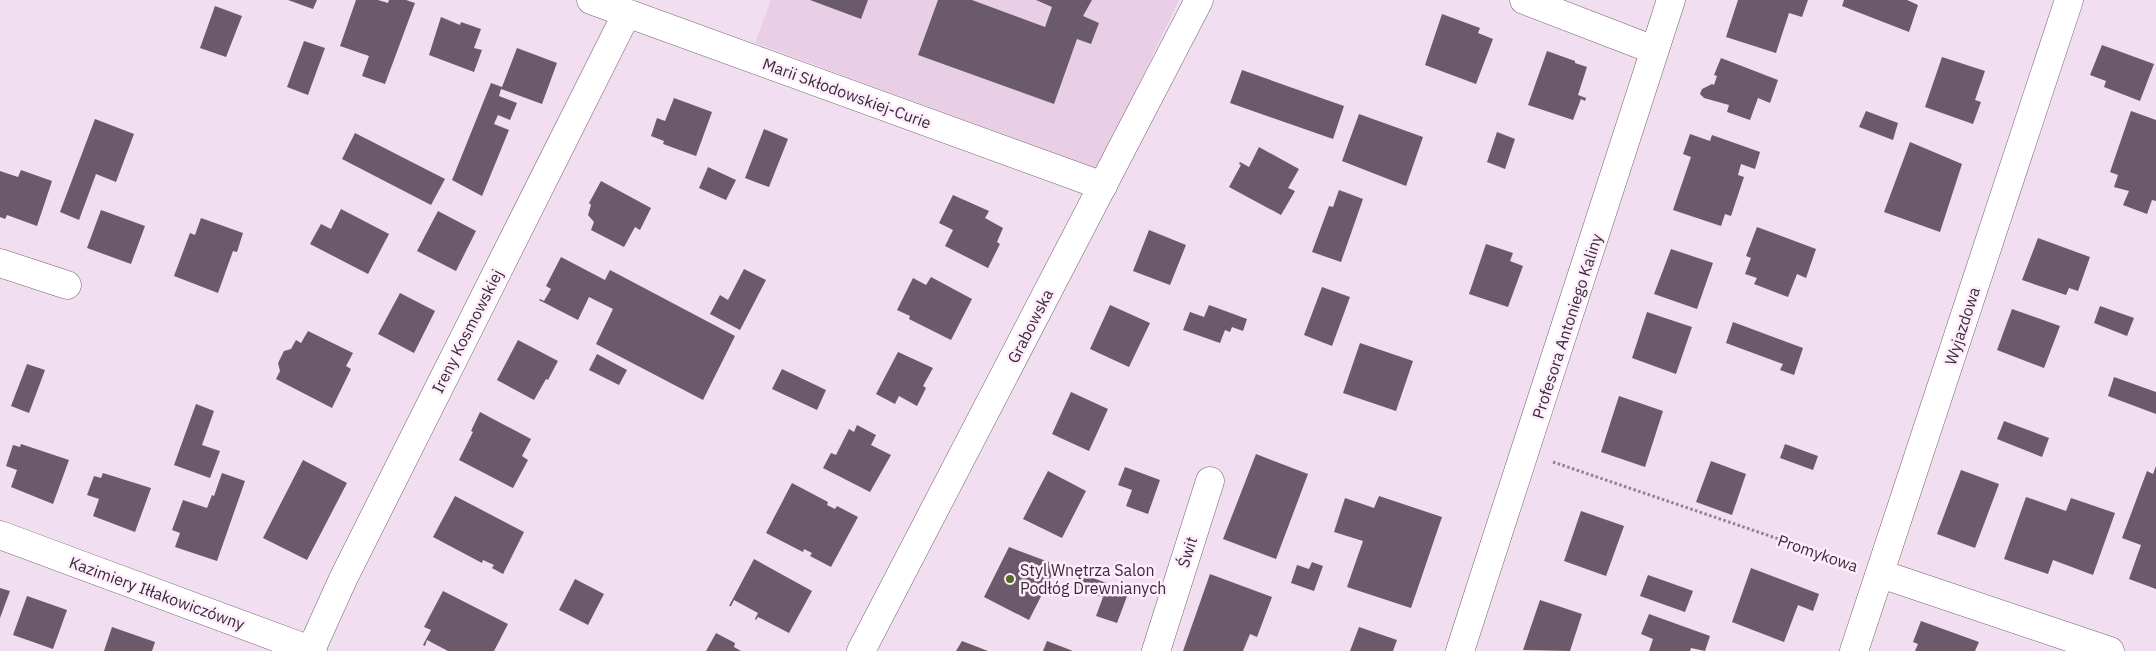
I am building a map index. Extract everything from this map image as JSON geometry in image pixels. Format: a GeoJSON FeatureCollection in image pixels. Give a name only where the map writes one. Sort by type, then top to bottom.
{"type":"FeatureCollection","features":[{"type":"Feature","properties":{"kind":"street","name":"Marii Skłodowskiej-Curie"},"geometry":{"type":"LineString","coordinates":[[591,0],[1103,186]]}},
{"type":"Feature","properties":{"kind":"street","name":"Grabowska"},"geometry":{"type":"LineString","coordinates":[[861,651],[1199,0]]}},
{"type":"Feature","properties":{"kind":"street"},"geometry":{"type":"LineString","coordinates":[[1524,0],[1654,50]]}},
{"type":"Feature","properties":{"kind":"street","name":"Profesora Antoniego Kaliny"},"geometry":{"type":"LineString","coordinates":[[1460,651],[1671,0]]}},
{"type":"Feature","properties":{"kind":"street","name":"Wyjazdowa"},"geometry":{"type":"LineString","coordinates":[[1854,651],[2069,0]]}},
{"type":"Feature","properties":{"kind":"street","name":"Ireny Kosmowskiej"},"geometry":{"type":"LineString","coordinates":[[312,650],[347,570],[626,13]]}},
{"type":"Feature","properties":{"kind":"street"},"geometry":{"type":"LineString","coordinates":[[0,263],[67,285]]}},
{"type":"Feature","properties":{"kind":"street","name":"Świt"},"geometry":{"type":"LineString","coordinates":[[1156,651],[1210,481]]}},
{"type":"Feature","properties":{"kind":"street","name":"Kazimiery Iłłakowiczówny"},"geometry":{"type":"LineString","coordinates":[[0,535],[312,650]]}},
{"type":"Feature","properties":{"kind":"street","name":"Promykowa"},"geometry":{"type":"LineString","coordinates":[[1880,574],[2110,651]]}},
{"type":"Feature","properties":{"kind":"path","name":"Promykowa"},"geometry":{"type":"LineString","coordinates":[[1526,452],[1880,574]]}},
{"type":"Feature","properties":{"kind":"shaded area"},"geometry":{"type":"Polygon","coordinates":[[[771,0],[1179,0],[1098,169],[755,43],[771,0]]]}},
{"type":"Feature","properties":{"kind":"building"},"geometry":{"type":"Polygon","coordinates":[[[288,0],[317,0],[313,9],[288,0]]]}},
{"type":"Feature","properties":{"kind":"building"},"geometry":{"type":"Polygon","coordinates":[[[356,0],[378,0],[388,3],[389,0],[406,0],[415,3],[385,84],[362,76],[369,56],[340,46],[356,0]]]}},
{"type":"Feature","properties":{"kind":"building"},"geometry":{"type":"Polygon","coordinates":[[[810,0],[868,0],[861,19],[810,0]]]}},
{"type":"Feature","properties":{"kind":"building"},"geometry":{"type":"Polygon","coordinates":[[[938,0],[972,0],[1045,27],[1052,7],[1036,0],[1092,0],[1083,16],[1099,23],[1091,44],[1077,39],[1054,104],[918,55],[938,0]]]}},
{"type":"Feature","properties":{"kind":"building"},"geometry":{"type":"Polygon","coordinates":[[[1738,0],[1808,0],[1802,17],[1789,13],[1776,53],[1726,37],[1738,0]]]}},
{"type":"Feature","properties":{"kind":"building"},"geometry":{"type":"Polygon","coordinates":[[[1844,0],[1907,0],[1918,5],[1909,32],[1842,6],[1844,0]]]}},
{"type":"Feature","properties":{"kind":"building"},"geometry":{"type":"Polygon","coordinates":[[[215,6],[242,16],[226,57],[200,48],[215,6]]]}},
{"type":"Feature","properties":{"kind":"building"},"geometry":{"type":"Polygon","coordinates":[[[1442,14],[1480,28],[1478,33],[1493,39],[1476,84],[1425,65],[1442,14]]]}},
{"type":"Feature","properties":{"kind":"building"},"geometry":{"type":"Polygon","coordinates":[[[441,17],[460,25],[461,22],[481,29],[474,48],[482,50],[474,72],[429,55],[441,17]]]}},
{"type":"Feature","properties":{"kind":"building"},"geometry":{"type":"Polygon","coordinates":[[[304,41],[325,48],[308,95],[287,87],[304,41]]]}},
{"type":"Feature","properties":{"kind":"building"},"geometry":{"type":"Polygon","coordinates":[[[2102,45],[2154,64],[2140,101],[2104,87],[2106,81],[2090,75],[2102,45]]]}},
{"type":"Feature","properties":{"kind":"building"},"geometry":{"type":"Polygon","coordinates":[[[517,48],[557,63],[542,104],[501,89],[499,96],[517,103],[510,120],[498,115],[494,124],[509,130],[482,196],[452,180],[491,83],[502,87],[517,48]]]}},
{"type":"Feature","properties":{"kind":"building"},"geometry":{"type":"Polygon","coordinates":[[[1547,51],[1587,67],[1578,95],[1586,98],[1585,101],[1581,99],[1573,120],[1528,105],[1547,51]]]}},
{"type":"Feature","properties":{"kind":"building"},"geometry":{"type":"Polygon","coordinates":[[[1942,57],[1985,71],[1975,100],[1981,102],[1973,124],[1925,107],[1942,57]]]}},
{"type":"Feature","properties":{"kind":"building"},"geometry":{"type":"Polygon","coordinates":[[[1721,58],[1778,80],[1770,103],[1758,98],[1750,120],[1727,112],[1729,105],[1704,98],[1700,94],[1702,89],[1712,84],[1714,85],[1717,76],[1714,75],[1721,58]]]}},
{"type":"Feature","properties":{"kind":"building"},"geometry":{"type":"Polygon","coordinates":[[[1242,70],[1344,106],[1333,139],[1230,103],[1242,70]]]}},
{"type":"Feature","properties":{"kind":"building"},"geometry":{"type":"Polygon","coordinates":[[[674,98],[712,112],[696,156],[663,144],[664,141],[651,136],[657,118],[665,121],[674,98]]]}},
{"type":"Feature","properties":{"kind":"building"},"geometry":{"type":"Polygon","coordinates":[[[1866,111],[1898,123],[1893,140],[1859,127],[1866,111]]]}},
{"type":"Feature","properties":{"kind":"building"},"geometry":{"type":"Polygon","coordinates":[[[2131,111],[2156,120],[2156,201],[2152,200],[2147,214],[2123,205],[2129,191],[2114,187],[2118,175],[2110,172],[2131,111]]]}},
{"type":"Feature","properties":{"kind":"building"},"geometry":{"type":"Polygon","coordinates":[[[1359,114],[1423,137],[1406,186],[1342,161],[1359,114]]]}},
{"type":"Feature","properties":{"kind":"building"},"geometry":{"type":"Polygon","coordinates":[[[95,119],[134,134],[116,182],[96,174],[79,220],[60,212],[95,119]]]}},
{"type":"Feature","properties":{"kind":"building"},"geometry":{"type":"Polygon","coordinates":[[[764,129],[788,139],[769,187],[745,178],[764,129]]]}},
{"type":"Feature","properties":{"kind":"building"},"geometry":{"type":"Polygon","coordinates":[[[1497,132],[1515,139],[1505,169],[1487,162],[1497,132]]]}},
{"type":"Feature","properties":{"kind":"building"},"geometry":{"type":"Polygon","coordinates":[[[355,133],[445,179],[431,205],[342,159],[355,133]]]}},
{"type":"Feature","properties":{"kind":"building"},"geometry":{"type":"Polygon","coordinates":[[[1690,134],[1710,141],[1712,135],[1760,152],[1755,169],[1741,164],[1738,175],[1744,177],[1731,216],[1725,214],[1721,226],[1673,210],[1691,157],[1683,154],[1690,134]]]}},
{"type":"Feature","properties":{"kind":"building"},"geometry":{"type":"Polygon","coordinates":[[[1910,142],[1962,164],[1940,232],[1884,212],[1910,142]]]}},
{"type":"Feature","properties":{"kind":"building"},"geometry":{"type":"Polygon","coordinates":[[[1259,147],[1299,169],[1288,188],[1295,191],[1281,215],[1229,187],[1241,165],[1239,164],[1240,162],[1249,167],[1259,147]]]}},
{"type":"Feature","properties":{"kind":"building"},"geometry":{"type":"Polygon","coordinates":[[[708,167],[736,180],[726,200],[699,188],[708,167]]]}},
{"type":"Feature","properties":{"kind":"building"},"geometry":{"type":"Polygon","coordinates":[[[21,170],[52,181],[37,226],[7,215],[5,219],[0,217],[0,171],[18,177],[21,170]]]}},
{"type":"Feature","properties":{"kind":"building"},"geometry":{"type":"Polygon","coordinates":[[[601,181],[651,208],[640,230],[635,227],[624,247],[591,230],[594,222],[588,215],[591,205],[589,203],[601,181]]]}},
{"type":"Feature","properties":{"kind":"building"},"geometry":{"type":"Polygon","coordinates":[[[1339,190],[1363,199],[1341,262],[1312,252],[1329,206],[1333,207],[1339,190]]]}},
{"type":"Feature","properties":{"kind":"building"},"geometry":{"type":"Polygon","coordinates":[[[953,195],[989,211],[985,218],[1003,228],[997,242],[1000,244],[988,268],[945,246],[953,230],[939,223],[953,195]]]}},
{"type":"Feature","properties":{"kind":"building"},"geometry":{"type":"Polygon","coordinates":[[[341,209],[389,234],[368,274],[310,244],[321,224],[331,229],[341,209]]]}},
{"type":"Feature","properties":{"kind":"building"},"geometry":{"type":"Polygon","coordinates":[[[101,210],[145,226],[131,264],[87,248],[101,210]]]}},
{"type":"Feature","properties":{"kind":"building"},"geometry":{"type":"Polygon","coordinates":[[[438,211],[476,231],[456,271],[417,251],[438,211]]]}},
{"type":"Feature","properties":{"kind":"building"},"geometry":{"type":"Polygon","coordinates":[[[201,218],[243,233],[237,252],[233,251],[218,293],[174,276],[190,233],[195,235],[201,218]]]}},
{"type":"Feature","properties":{"kind":"building"},"geometry":{"type":"Polygon","coordinates":[[[1757,227],[1816,249],[1806,278],[1797,274],[1788,297],[1754,284],[1757,278],[1745,274],[1751,258],[1746,256],[1757,227]]]}},
{"type":"Feature","properties":{"kind":"building"},"geometry":{"type":"Polygon","coordinates":[[[1149,230],[1186,245],[1170,285],[1133,271],[1149,230]]]}},
{"type":"Feature","properties":{"kind":"building"},"geometry":{"type":"Polygon","coordinates":[[[2038,238],[2090,257],[2078,291],[2069,288],[2066,295],[2022,280],[2038,238]]]}},
{"type":"Feature","properties":{"kind":"building"},"geometry":{"type":"Polygon","coordinates":[[[1486,244],[1513,253],[1510,261],[1523,266],[1508,307],[1469,294],[1486,244]]]}},
{"type":"Feature","properties":{"kind":"building"},"geometry":{"type":"Polygon","coordinates":[[[1671,249],[1713,263],[1697,309],[1654,294],[1671,249]]]}},
{"type":"Feature","properties":{"kind":"building"},"geometry":{"type":"Polygon","coordinates":[[[561,257],[605,280],[610,270],[735,336],[703,400],[596,344],[613,309],[589,297],[578,320],[539,300],[544,301],[551,289],[546,286],[561,257]]]}},
{"type":"Feature","properties":{"kind":"building"},"geometry":{"type":"Polygon","coordinates":[[[744,269],[766,280],[740,330],[710,314],[720,295],[728,300],[744,269]]]}},
{"type":"Feature","properties":{"kind":"building"},"geometry":{"type":"Polygon","coordinates":[[[931,277],[972,299],[951,340],[909,319],[910,316],[897,310],[913,278],[926,285],[931,277]]]}},
{"type":"Feature","properties":{"kind":"building"},"geometry":{"type":"Polygon","coordinates":[[[1322,287],[1350,297],[1332,346],[1304,335],[1322,287]]]}},
{"type":"Feature","properties":{"kind":"building"},"geometry":{"type":"Polygon","coordinates":[[[400,293],[435,311],[414,353],[378,334],[400,293]]]}},
{"type":"Feature","properties":{"kind":"building"},"geometry":{"type":"Polygon","coordinates":[[[1110,305],[1150,323],[1129,367],[1090,349],[1110,305]]]}},
{"type":"Feature","properties":{"kind":"building"},"geometry":{"type":"Polygon","coordinates":[[[1209,305],[1247,319],[1243,331],[1232,327],[1230,332],[1225,330],[1220,343],[1183,330],[1190,312],[1204,317],[1209,305]]]}},
{"type":"Feature","properties":{"kind":"building"},"geometry":{"type":"Polygon","coordinates":[[[2100,306],[2134,318],[2127,336],[2094,323],[2100,306]]]}},
{"type":"Feature","properties":{"kind":"building"},"geometry":{"type":"Polygon","coordinates":[[[2012,309],[2060,326],[2044,368],[1997,350],[2012,309]]]}},
{"type":"Feature","properties":{"kind":"building"},"geometry":{"type":"Polygon","coordinates":[[[1647,312],[1692,327],[1676,374],[1632,358],[1647,312]]]}},
{"type":"Feature","properties":{"kind":"building"},"geometry":{"type":"Polygon","coordinates":[[[1733,322],[1803,348],[1794,375],[1780,370],[1783,364],[1726,343],[1733,322]]]}},
{"type":"Feature","properties":{"kind":"building"},"geometry":{"type":"Polygon","coordinates":[[[308,331],[353,353],[346,366],[351,369],[332,408],[276,379],[280,371],[278,363],[284,351],[291,349],[296,340],[301,343],[308,331]]]}},
{"type":"Feature","properties":{"kind":"building"},"geometry":{"type":"Polygon","coordinates":[[[518,340],[558,361],[534,400],[497,380],[518,340]]]}},
{"type":"Feature","properties":{"kind":"building"},"geometry":{"type":"Polygon","coordinates":[[[1360,343],[1413,361],[1396,411],[1343,393],[1360,343]]]}},
{"type":"Feature","properties":{"kind":"building"},"geometry":{"type":"Polygon","coordinates":[[[898,352],[933,368],[923,386],[926,388],[917,406],[899,396],[895,404],[876,394],[898,352]]]}},
{"type":"Feature","properties":{"kind":"building"},"geometry":{"type":"Polygon","coordinates":[[[597,354],[627,370],[619,385],[589,370],[597,354]]]}},
{"type":"Feature","properties":{"kind":"building"},"geometry":{"type":"Polygon","coordinates":[[[27,364],[45,370],[29,413],[11,406],[27,364]]]}},
{"type":"Feature","properties":{"kind":"building"},"geometry":{"type":"Polygon","coordinates":[[[782,369],[826,390],[817,410],[772,389],[782,369]]]}},
{"type":"Feature","properties":{"kind":"building"},"geometry":{"type":"Polygon","coordinates":[[[2114,377],[2156,392],[2156,414],[2108,396],[2114,377]]]}},
{"type":"Feature","properties":{"kind":"building"},"geometry":{"type":"Polygon","coordinates":[[[1071,392],[1108,409],[1089,451],[1052,434],[1071,392]]]}},
{"type":"Feature","properties":{"kind":"building"},"geometry":{"type":"Polygon","coordinates":[[[1619,396],[1663,411],[1645,467],[1601,452],[1619,396]]]}},
{"type":"Feature","properties":{"kind":"building"},"geometry":{"type":"Polygon","coordinates":[[[196,404],[214,411],[202,445],[220,451],[210,478],[174,465],[196,404]]]}},
{"type":"Feature","properties":{"kind":"building"},"geometry":{"type":"Polygon","coordinates":[[[480,412],[531,439],[522,456],[528,460],[513,488],[459,460],[473,432],[471,431],[480,412]]]}},
{"type":"Feature","properties":{"kind":"building"},"geometry":{"type":"Polygon","coordinates":[[[2004,421],[2049,438],[2042,457],[1997,439],[2004,421]]]}},
{"type":"Feature","properties":{"kind":"building"},"geometry":{"type":"Polygon","coordinates":[[[857,425],[876,435],[871,445],[891,455],[870,492],[823,468],[831,453],[836,455],[849,429],[854,432],[857,425]]]}},
{"type":"Feature","properties":{"kind":"building"},"geometry":{"type":"Polygon","coordinates":[[[21,444],[69,460],[53,504],[11,487],[17,470],[6,466],[13,445],[20,447],[21,444]]]}},
{"type":"Feature","properties":{"kind":"building"},"geometry":{"type":"Polygon","coordinates":[[[1785,444],[1818,456],[1813,470],[1780,458],[1785,444]]]}},
{"type":"Feature","properties":{"kind":"building"},"geometry":{"type":"Polygon","coordinates":[[[1256,454],[1308,474],[1276,559],[1223,539],[1256,454]]]}},
{"type":"Feature","properties":{"kind":"building"},"geometry":{"type":"Polygon","coordinates":[[[303,460],[347,483],[307,560],[263,538],[303,460]]]}},
{"type":"Feature","properties":{"kind":"building"},"geometry":{"type":"Polygon","coordinates":[[[1711,461],[1746,474],[1732,515],[1696,502],[1711,461]]]}},
{"type":"Feature","properties":{"kind":"building"},"geometry":{"type":"Polygon","coordinates":[[[2156,466],[2156,589],[2129,579],[2141,545],[2122,538],[2147,471],[2153,474],[2156,466]]]}},
{"type":"Feature","properties":{"kind":"building"},"geometry":{"type":"Polygon","coordinates":[[[1125,467],[1160,480],[1148,514],[1126,506],[1132,490],[1118,485],[1125,467]]]}},
{"type":"Feature","properties":{"kind":"building"},"geometry":{"type":"Polygon","coordinates":[[[1961,470],[1999,484],[1975,548],[1937,534],[1961,470]]]}},
{"type":"Feature","properties":{"kind":"building"},"geometry":{"type":"Polygon","coordinates":[[[1048,471],[1086,491],[1062,538],[1023,519],[1048,471]]]}},
{"type":"Feature","properties":{"kind":"building"},"geometry":{"type":"Polygon","coordinates":[[[103,473],[151,488],[135,532],[93,516],[99,499],[87,495],[94,476],[101,478],[103,473]]]}},
{"type":"Feature","properties":{"kind":"building"},"geometry":{"type":"Polygon","coordinates":[[[222,473],[245,481],[217,561],[175,547],[180,533],[172,530],[183,500],[207,508],[212,495],[214,496],[222,473]]]}},
{"type":"Feature","properties":{"kind":"building"},"geometry":{"type":"Polygon","coordinates":[[[792,483],[828,502],[827,505],[835,509],[837,506],[858,517],[831,567],[810,556],[812,553],[804,549],[803,552],[766,533],[792,483]]]}},
{"type":"Feature","properties":{"kind":"building"},"geometry":{"type":"Polygon","coordinates":[[[455,496],[524,532],[503,574],[492,568],[494,565],[483,560],[482,563],[433,537],[455,496]]]}},
{"type":"Feature","properties":{"kind":"building"},"geometry":{"type":"Polygon","coordinates":[[[1379,496],[1442,517],[1411,608],[1347,587],[1363,541],[1334,532],[1345,498],[1374,508],[1379,496]]]}},
{"type":"Feature","properties":{"kind":"building"},"geometry":{"type":"Polygon","coordinates":[[[2026,497],[2066,511],[2071,498],[2115,513],[2093,575],[2053,560],[2048,574],[2004,559],[2026,497]]]}},
{"type":"Feature","properties":{"kind":"building"},"geometry":{"type":"Polygon","coordinates":[[[1581,511],[1624,526],[1606,576],[1564,561],[1581,511]]]}},
{"type":"Feature","properties":{"kind":"building"},"geometry":{"type":"Polygon","coordinates":[[[1009,547],[1057,565],[1029,620],[984,597],[1009,547]]]}},
{"type":"Feature","properties":{"kind":"building"},"geometry":{"type":"Polygon","coordinates":[[[754,559],[812,591],[789,633],[758,617],[756,620],[758,613],[734,600],[731,606],[729,606],[754,559]]]}},
{"type":"Feature","properties":{"kind":"building"},"geometry":{"type":"Polygon","coordinates":[[[1312,562],[1323,566],[1314,591],[1291,583],[1297,565],[1309,569],[1312,562]]]}},
{"type":"Feature","properties":{"kind":"building"},"geometry":{"type":"Polygon","coordinates":[[[1751,568],[1819,594],[1813,611],[1798,605],[1784,642],[1732,622],[1751,568]]]}},
{"type":"Feature","properties":{"kind":"building"},"geometry":{"type":"Polygon","coordinates":[[[1079,573],[1129,591],[1117,623],[1096,616],[1103,597],[1073,587],[1079,573]]]}},
{"type":"Feature","properties":{"kind":"building"},"geometry":{"type":"Polygon","coordinates":[[[1210,574],[1272,597],[1257,637],[1250,634],[1243,651],[1183,651],[1210,574]]]}},
{"type":"Feature","properties":{"kind":"building"},"geometry":{"type":"Polygon","coordinates":[[[1648,575],[1693,591],[1685,612],[1640,596],[1648,575]]]}},
{"type":"Feature","properties":{"kind":"building"},"geometry":{"type":"Polygon","coordinates":[[[575,579],[604,594],[588,625],[559,610],[575,579]]]}},
{"type":"Feature","properties":{"kind":"building"},"geometry":{"type":"Polygon","coordinates":[[[0,588],[10,591],[0,618],[0,588]]]}},
{"type":"Feature","properties":{"kind":"building"},"geometry":{"type":"Polygon","coordinates":[[[443,591],[508,624],[494,651],[448,651],[427,640],[425,646],[423,645],[431,630],[424,627],[443,591]]]}},
{"type":"Feature","properties":{"kind":"building"},"geometry":{"type":"Polygon","coordinates":[[[27,596],[67,610],[53,649],[13,635],[27,596]]]}},
{"type":"Feature","properties":{"kind":"building"},"geometry":{"type":"Polygon","coordinates":[[[1540,600],[1582,614],[1570,651],[1523,650],[1540,600]]]}},
{"type":"Feature","properties":{"kind":"building"},"geometry":{"type":"Polygon","coordinates":[[[1649,614],[1710,636],[1705,651],[1691,648],[1690,651],[1649,651],[1653,639],[1641,634],[1649,614]]]}},
{"type":"Feature","properties":{"kind":"building"},"geometry":{"type":"Polygon","coordinates":[[[1921,621],[1979,642],[1975,651],[1915,651],[1918,644],[1913,642],[1921,621]]]}},
{"type":"Feature","properties":{"kind":"building"},"geometry":{"type":"Polygon","coordinates":[[[112,627],[155,642],[152,651],[104,651],[112,627]]]}},
{"type":"Feature","properties":{"kind":"building"},"geometry":{"type":"Polygon","coordinates":[[[1359,627],[1397,640],[1393,651],[1350,651],[1359,627]]]}},
{"type":"Feature","properties":{"kind":"building"},"geometry":{"type":"Polygon","coordinates":[[[716,633],[735,643],[734,647],[741,651],[706,651],[716,633]]]}},
{"type":"Feature","properties":{"kind":"building"},"geometry":{"type":"Polygon","coordinates":[[[962,641],[988,651],[956,651],[962,641]]]}},
{"type":"Feature","properties":{"kind":"building"},"geometry":{"type":"Polygon","coordinates":[[[1047,641],[1073,651],[1043,651],[1047,641]]]}},
{"type":"Feature","properties":{"kind":"place","name":"Styl Wnętrza Salon Podłóg Drewnianych"},"geometry":{"type":"Point","coordinates":[1010,579]}}]}
